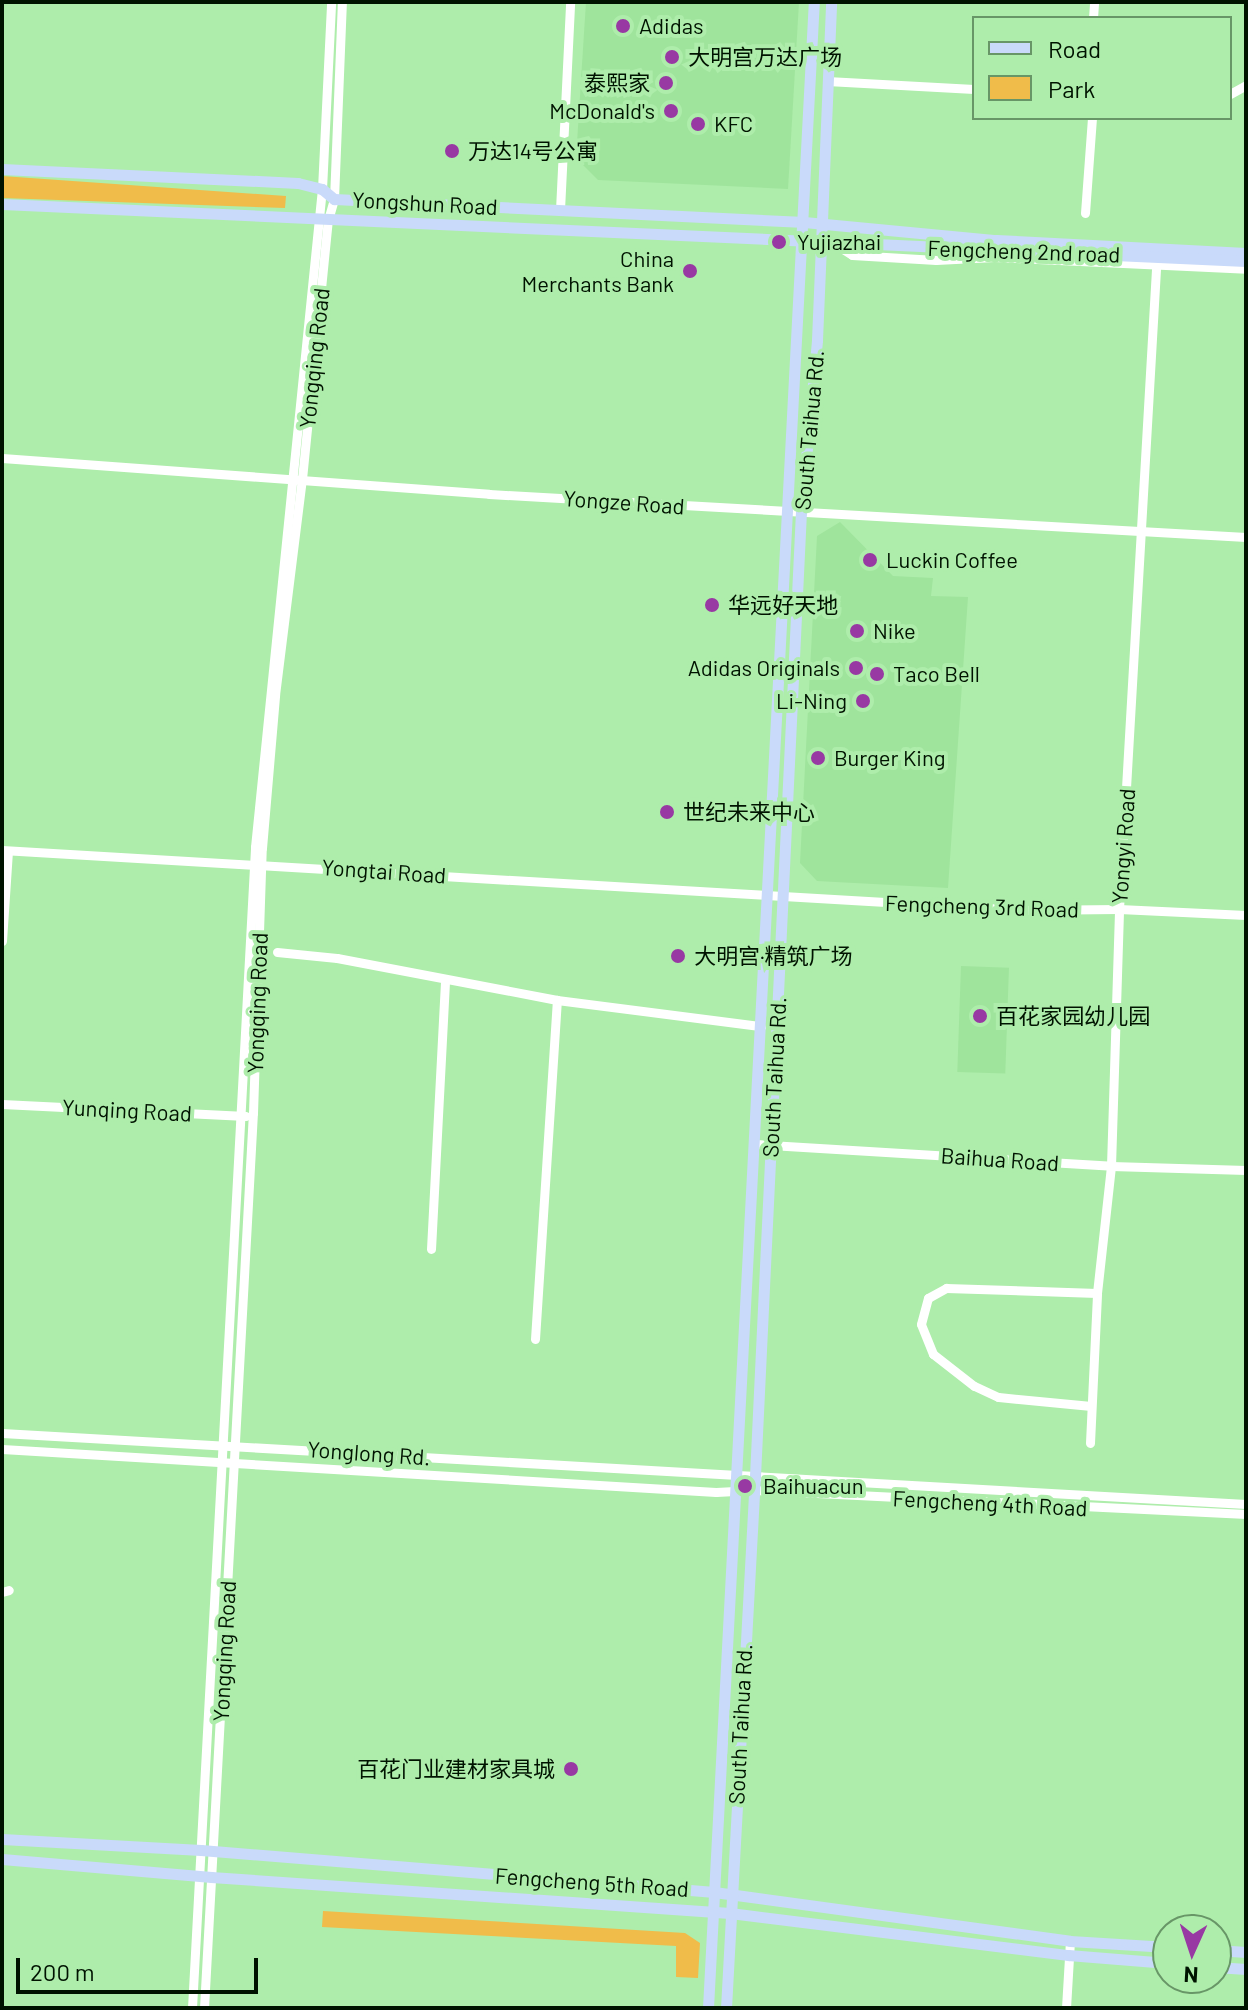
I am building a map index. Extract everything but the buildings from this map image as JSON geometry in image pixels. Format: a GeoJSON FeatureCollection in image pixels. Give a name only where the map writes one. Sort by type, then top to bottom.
{"type":"FeatureCollection","features":[{"type":"Feature","properties":{"kind":"main road","name":"South Taihua Rd."},"geometry":{"type":"LineString","coordinates":[[726,2008],[782,898],[802,241],[814,2]]}},
{"type":"Feature","properties":{"kind":"main road","name":"South Taihua Rd."},"geometry":{"type":"LineString","coordinates":[[708,2008],[766,897],[794,512],[817,340],[826,242],[822,227],[831,2]]}},
{"type":"Feature","properties":{"kind":"main road","name":"Yongshun Road"},"geometry":{"type":"LineString","coordinates":[[2,169],[298,183],[322,189],[334,199],[804,222]]}},
{"type":"Feature","properties":{"kind":"main road","name":"Yongshun Road"},"geometry":{"type":"LineString","coordinates":[[2,204],[802,241]]}},
{"type":"Feature","properties":{"kind":"main road","name":"Fengcheng 2nd road"},"geometry":{"type":"LineString","coordinates":[[804,222],[822,227],[1157,256],[1246,253]]}},
{"type":"Feature","properties":{"kind":"main road","name":"Fengcheng 2nd road"},"geometry":{"type":"LineString","coordinates":[[802,241],[1246,261]]}},
{"type":"Feature","properties":{"kind":"main road","name":"Fengcheng 5th Road"},"geometry":{"type":"LineString","coordinates":[[6,1838],[714,1892],[1070,1941],[1152,1946]]}},
{"type":"Feature","properties":{"kind":"main road","name":"Fengcheng 5th Road"},"geometry":{"type":"LineString","coordinates":[[2,1861],[730,1913],[1068,1955],[1152,1962]]}},
{"type":"Feature","properties":{"kind":"street","name":"Yongqing Road"},"geometry":{"type":"LineString","coordinates":[[259,864],[275,695],[302,479],[323,220],[331,2]]}},
{"type":"Feature","properties":{"kind":"street","name":"Yongqing Road"},"geometry":{"type":"LineString","coordinates":[[192,2008],[207,1852],[235,1445],[259,864],[290,478],[323,220],[334,199],[342,2]]}},
{"type":"Feature","properties":{"kind":"street"},"geometry":{"type":"LineString","coordinates":[[560,210],[570,2]]}},
{"type":"Feature","properties":{"kind":"street"},"geometry":{"type":"LineString","coordinates":[[827,81],[972,89]]}},
{"type":"Feature","properties":{"kind":"street"},"geometry":{"type":"LineString","coordinates":[[1085,213],[1092,120]]}},
{"type":"Feature","properties":{"kind":"street"},"geometry":{"type":"LineString","coordinates":[[1157,256],[1246,269]]}},
{"type":"Feature","properties":{"kind":"street","name":"Yongyi Road"},"geometry":{"type":"LineString","coordinates":[[1090,1443],[1097,1293],[1111,1166],[1119,909],[1157,256]]}},
{"type":"Feature","properties":{"kind":"street","name":"Yongze Road"},"geometry":{"type":"LineString","coordinates":[[2,458],[794,512],[1246,537]]}},
{"type":"Feature","properties":{"kind":"street"},"geometry":{"type":"LineString","coordinates":[[2,941],[5,850]]}},
{"type":"Feature","properties":{"kind":"street","name":"Yongtai Road"},"geometry":{"type":"LineString","coordinates":[[5,850],[766,897]]}},
{"type":"Feature","properties":{"kind":"street","name":"Fengcheng 3rd Road"},"geometry":{"type":"LineString","coordinates":[[766,897],[1020,910],[1119,909],[1246,915]]}},
{"type":"Feature","properties":{"kind":"street"},"geometry":{"type":"LineString","coordinates":[[277,952],[337,958],[557,1000],[761,1026]]}},
{"type":"Feature","properties":{"kind":"street"},"geometry":{"type":"LineString","coordinates":[[431,1249],[445,979]]}},
{"type":"Feature","properties":{"kind":"street"},"geometry":{"type":"LineString","coordinates":[[535,1339],[557,1000]]}},
{"type":"Feature","properties":{"kind":"street","name":"Yunqing Road"},"geometry":{"type":"LineString","coordinates":[[2,1104],[247,1116]]}},
{"type":"Feature","properties":{"kind":"street","name":"Yongqing Road"},"geometry":{"type":"LineString","coordinates":[[207,1852],[221,1461],[247,1116]]}},
{"type":"Feature","properties":{"kind":"street","name":"Baihua Road"},"geometry":{"type":"LineString","coordinates":[[755,1144],[1111,1166],[1246,1170]]}},
{"type":"Feature","properties":{"kind":"street"},"geometry":{"type":"LineString","coordinates":[[1091,1406],[998,1397],[974,1386],[933,1354],[921,1324],[928,1298],[946,1288],[1097,1293]]}},
{"type":"Feature","properties":{"kind":"street","name":"Yonglong Rd."},"geometry":{"type":"LineString","coordinates":[[2,1433],[736,1476]]}},
{"type":"Feature","properties":{"kind":"street","name":"Yonglong Rd."},"geometry":{"type":"LineString","coordinates":[[2,1449],[735,1492]]}},
{"type":"Feature","properties":{"kind":"street","name":"Fengcheng 4th Road"},"geometry":{"type":"LineString","coordinates":[[736,1476],[1246,1504]]}},
{"type":"Feature","properties":{"kind":"street","name":"Fengcheng 4th Road"},"geometry":{"type":"LineString","coordinates":[[735,1492],[754,1490],[1246,1514]]}},
{"type":"Feature","properties":{"kind":"street","name":"Yongqing Road"},"geometry":{"type":"LineString","coordinates":[[204,2008],[205,1876]]}},
{"type":"Feature","properties":{"kind":"street"},"geometry":{"type":"LineString","coordinates":[[1066,2008],[1070,1941]]}},
{"type":"Feature","properties":{"kind":"shaded area","name":"大明宫万达广场"},"geometry":{"type":"Polygon","coordinates":[[[586,2],[799,2],[788,189],[598,180],[576,158],[586,2]]]}},
{"type":"Feature","properties":{"kind":"shaded area"},"geometry":{"type":"Polygon","coordinates":[[[840,522],[893,576],[933,578],[931,596],[968,597],[948,888],[817,881],[800,863],[817,536],[840,522]]]}},
{"type":"Feature","properties":{"kind":"shaded area"},"geometry":{"type":"Polygon","coordinates":[[[961,966],[1009,968],[1005,1074],[957,1072],[961,966]]]}},
{"type":"Feature","properties":{"kind":"green space"},"geometry":{"type":"Polygon","coordinates":[[[2,176],[286,196],[285,208],[2,198],[2,176]]]}},
{"type":"Feature","properties":{"kind":"green space"},"geometry":{"type":"Polygon","coordinates":[[[323,1911],[685,1933],[700,1943],[698,1978],[676,1977],[676,1946],[322,1927],[323,1911]]]}},
{"type":"Feature","properties":{"kind":"place","name":"Adidas"},"geometry":{"type":"Point","coordinates":[623,26]}},
{"type":"Feature","properties":{"kind":"place","name":"大明宫万达广场"},"geometry":{"type":"Point","coordinates":[672,57]}},
{"type":"Feature","properties":{"kind":"place","name":"泰熙家"},"geometry":{"type":"Point","coordinates":[666,83]}},
{"type":"Feature","properties":{"kind":"place","name":"McDonald's"},"geometry":{"type":"Point","coordinates":[671,111]}},
{"type":"Feature","properties":{"kind":"place","name":"KFC"},"geometry":{"type":"Point","coordinates":[698,124]}},
{"type":"Feature","properties":{"kind":"place","name":"万达14号公寓"},"geometry":{"type":"Point","coordinates":[452,151]}},
{"type":"Feature","properties":{"kind":"place","name":"Yujiazhai"},"geometry":{"type":"Point","coordinates":[779,242]}},
{"type":"Feature","properties":{"kind":"place","name":"China Merchants Bank"},"geometry":{"type":"Point","coordinates":[690,271]}},
{"type":"Feature","properties":{"kind":"place","name":"Luckin Coffee"},"geometry":{"type":"Point","coordinates":[870,560]}},
{"type":"Feature","properties":{"kind":"place","name":"华远好天地"},"geometry":{"type":"Point","coordinates":[712,605]}},
{"type":"Feature","properties":{"kind":"place","name":"Nike"},"geometry":{"type":"Point","coordinates":[857,631]}},
{"type":"Feature","properties":{"kind":"place","name":"Adidas Originals"},"geometry":{"type":"Point","coordinates":[856,668]}},
{"type":"Feature","properties":{"kind":"place","name":"Taco Bell"},"geometry":{"type":"Point","coordinates":[877,674]}},
{"type":"Feature","properties":{"kind":"place","name":"Li-Ning"},"geometry":{"type":"Point","coordinates":[863,701]}},
{"type":"Feature","properties":{"kind":"place","name":"Burger King"},"geometry":{"type":"Point","coordinates":[818,758]}},
{"type":"Feature","properties":{"kind":"place","name":"世纪未来中心"},"geometry":{"type":"Point","coordinates":[667,812]}},
{"type":"Feature","properties":{"kind":"place","name":"大明宫·精筑广场"},"geometry":{"type":"Point","coordinates":[678,956]}},
{"type":"Feature","properties":{"kind":"place","name":"百花家园幼儿园"},"geometry":{"type":"Point","coordinates":[980,1016]}},
{"type":"Feature","properties":{"kind":"place","name":"Baihuacun"},"geometry":{"type":"Point","coordinates":[745,1486]}},
{"type":"Feature","properties":{"kind":"place","name":"百花门业建材家具城"},"geometry":{"type":"Point","coordinates":[571,1769]}}]}
